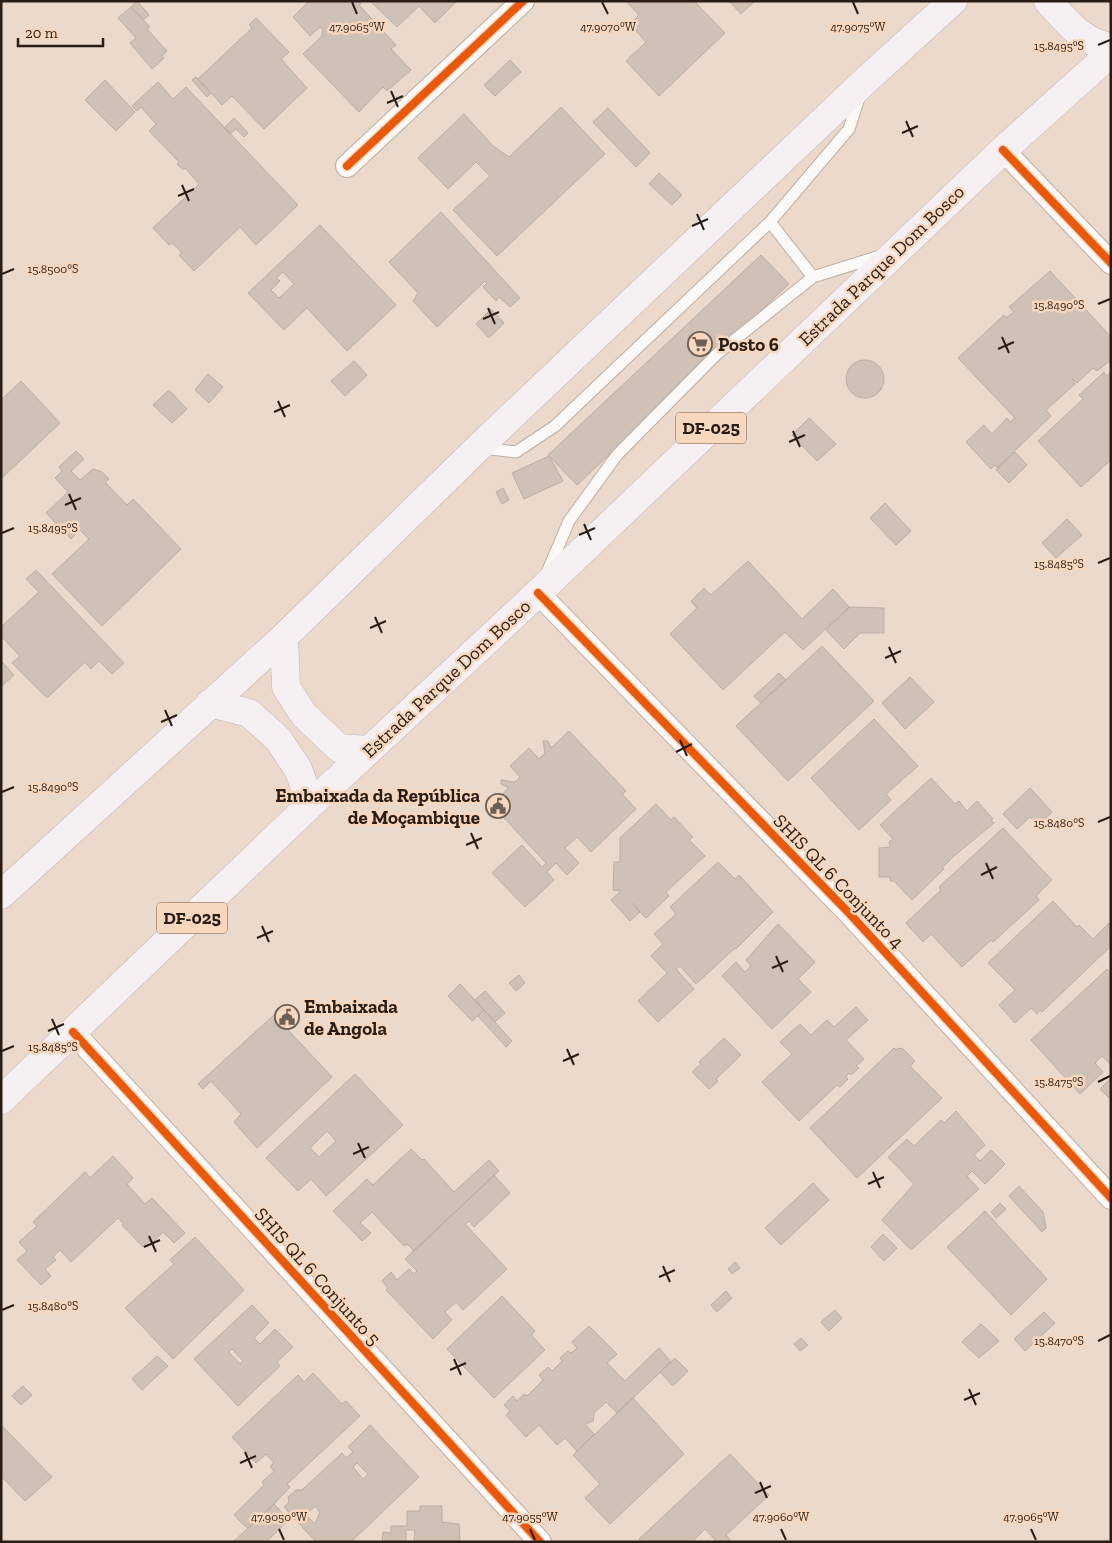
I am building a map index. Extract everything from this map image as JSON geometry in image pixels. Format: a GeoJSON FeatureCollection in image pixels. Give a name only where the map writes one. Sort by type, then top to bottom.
{"type":"FeatureCollection","features":[{"type":"Feature","properties":{"kind":"main road"},"geometry":{"type":"LineString","coordinates":[[1,895],[284,637],[478,448],[864,82],[953,1]]}},
{"type":"Feature","properties":{"kind":"main road"},"geometry":{"type":"LineString","coordinates":[[1048,1],[1084,38],[1111,46]]}},
{"type":"Feature","properties":{"kind":"main road","name":"Estrada Parque Dom Bosco"},"geometry":{"type":"LineString","coordinates":[[1,1100],[311,804],[538,592],[1003,150],[1111,53]]}},
{"type":"Feature","properties":{"kind":"main road"},"geometry":{"type":"LineString","coordinates":[[284,637],[286,687],[304,715],[339,748],[369,750]]}},
{"type":"Feature","properties":{"kind":"main road"},"geometry":{"type":"LineString","coordinates":[[210,703],[249,713],[278,739],[298,769],[311,804]]}},
{"type":"Feature","properties":{"kind":"street"},"geometry":{"type":"LineString","coordinates":[[347,166],[523,1]]}},
{"type":"Feature","properties":{"kind":"street"},"geometry":{"type":"LineString","coordinates":[[1003,150],[1111,263]]}},
{"type":"Feature","properties":{"kind":"street","name":"SHIS QL 6 Conjunto 4"},"geometry":{"type":"LineString","coordinates":[[538,592],[849,913],[1111,1198]]}},
{"type":"Feature","properties":{"kind":"street","name":"SHIS QL 6 Conjunto 5"},"geometry":{"type":"LineString","coordinates":[[73,1032],[540,1542]]}},
{"type":"Feature","properties":{"kind":"lane"},"geometry":{"type":"LineString","coordinates":[[478,448],[516,452],[555,426],[770,222],[849,129],[864,82]]}},
{"type":"Feature","properties":{"kind":"lane"},"geometry":{"type":"LineString","coordinates":[[770,222],[813,277]]}},
{"type":"Feature","properties":{"kind":"lane"},"geometry":{"type":"LineString","coordinates":[[538,592],[568,521],[618,455],[718,353],[813,277],[897,250]]}},
{"type":"Feature","properties":{"kind":"building"},"geometry":{"type":"Polygon","coordinates":[[[137,1],[149,15],[143,20],[131,7],[137,1]]]}},
{"type":"Feature","properties":{"kind":"building"},"geometry":{"type":"Polygon","coordinates":[[[309,1],[359,1],[361,4],[359,5],[396,45],[391,49],[411,70],[387,91],[383,87],[359,112],[303,54],[322,36],[323,30],[320,27],[310,36],[293,17],[309,1]]]}},
{"type":"Feature","properties":{"kind":"building"},"geometry":{"type":"Polygon","coordinates":[[[370,1],[457,1],[435,23],[419,6],[397,27],[370,1]]]}},
{"type":"Feature","properties":{"kind":"building"},"geometry":{"type":"Polygon","coordinates":[[[626,1],[694,1],[725,33],[659,96],[626,61],[646,42],[630,24],[639,15],[626,1]]]}},
{"type":"Feature","properties":{"kind":"building"},"geometry":{"type":"Polygon","coordinates":[[[729,1],[755,1],[741,14],[729,1]]]}},
{"type":"Feature","properties":{"kind":"building"},"geometry":{"type":"Polygon","coordinates":[[[131,7],[150,27],[147,29],[167,51],[162,56],[164,58],[152,69],[130,43],[136,38],[118,18],[131,7]]]}},
{"type":"Feature","properties":{"kind":"building"},"geometry":{"type":"Polygon","coordinates":[[[256,18],[289,52],[281,59],[307,88],[264,129],[232,96],[222,105],[198,79],[252,28],[249,25],[256,18]]]}},
{"type":"Feature","properties":{"kind":"building"},"geometry":{"type":"Polygon","coordinates":[[[510,60],[521,72],[495,96],[484,85],[510,60]]]}},
{"type":"Feature","properties":{"kind":"building"},"geometry":{"type":"Polygon","coordinates":[[[196,77],[211,93],[207,97],[192,80],[196,77]]]}},
{"type":"Feature","properties":{"kind":"building"},"geometry":{"type":"Polygon","coordinates":[[[105,80],[135,112],[116,131],[85,100],[105,80]]]}},
{"type":"Feature","properties":{"kind":"building"},"geometry":{"type":"Polygon","coordinates":[[[158,82],[173,99],[186,87],[298,205],[256,245],[240,227],[194,271],[179,255],[182,253],[172,243],[169,245],[153,228],[199,184],[185,168],[183,170],[177,164],[179,162],[149,131],[156,124],[141,107],[137,111],[132,106],[158,82]]]}},
{"type":"Feature","properties":{"kind":"building"},"geometry":{"type":"Polygon","coordinates":[[[561,107],[605,154],[497,256],[453,210],[490,176],[476,162],[448,189],[418,158],[464,114],[493,146],[509,157],[561,107]]]}},
{"type":"Feature","properties":{"kind":"building"},"geometry":{"type":"Polygon","coordinates":[[[608,108],[650,153],[636,167],[593,122],[608,108]]]}},
{"type":"Feature","properties":{"kind":"building"},"geometry":{"type":"Polygon","coordinates":[[[234,118],[248,133],[244,137],[236,129],[230,134],[224,128],[234,118]]]}},
{"type":"Feature","properties":{"kind":"building"},"geometry":{"type":"Polygon","coordinates":[[[659,173],[682,195],[672,205],[649,184],[659,173]]]}},
{"type":"Feature","properties":{"kind":"building"},"geometry":{"type":"Polygon","coordinates":[[[441,212],[520,298],[510,307],[499,297],[496,301],[483,287],[487,283],[485,281],[437,327],[413,301],[418,293],[389,262],[441,212]]]}},
{"type":"Feature","properties":{"kind":"building"},"geometry":{"type":"Polygon","coordinates":[[[320,225],[396,305],[347,351],[307,308],[284,330],[248,293],[320,225]],[[283,272],[276,278],[280,281],[271,290],[279,298],[294,284],[283,272]]]}},
{"type":"Feature","properties":{"kind":"building"},"geometry":{"type":"Polygon","coordinates":[[[761,255],[789,284],[577,485],[548,455],[761,255]]]}},
{"type":"Feature","properties":{"kind":"building"},"geometry":{"type":"Polygon","coordinates":[[[1050,271],[1111,337],[1111,360],[1097,371],[1093,368],[1077,383],[1072,378],[1075,384],[1046,410],[1051,416],[997,468],[995,465],[991,469],[966,442],[984,425],[992,434],[1007,418],[1010,422],[1015,418],[958,358],[1004,315],[1006,318],[1014,312],[1009,307],[1050,271]]]}},
{"type":"Feature","properties":{"kind":"building"},"geometry":{"type":"Polygon","coordinates":[[[491,309],[504,323],[489,338],[476,324],[491,309]]]}},
{"type":"Feature","properties":{"kind":"building"},"geometry":{"type":"Polygon","coordinates":[[[865,360],[878,366],[884,379],[878,392],[865,398],[852,392],[846,379],[852,366],[865,360]]]}},
{"type":"Feature","properties":{"kind":"building"},"geometry":{"type":"Polygon","coordinates":[[[354,361],[367,375],[345,396],[331,381],[354,361]]]}},
{"type":"Feature","properties":{"kind":"building"},"geometry":{"type":"Polygon","coordinates":[[[1104,372],[1107,376],[1111,372],[1111,460],[1081,487],[1038,441],[1083,399],[1079,395],[1104,372]]]}},
{"type":"Feature","properties":{"kind":"building"},"geometry":{"type":"Polygon","coordinates":[[[208,374],[223,387],[209,403],[195,390],[208,374]]]}},
{"type":"Feature","properties":{"kind":"building"},"geometry":{"type":"Polygon","coordinates":[[[21,381],[60,423],[1,479],[1,400],[21,381]]]}},
{"type":"Feature","properties":{"kind":"building"},"geometry":{"type":"Polygon","coordinates":[[[169,390],[187,409],[172,423],[153,405],[169,390]]]}},
{"type":"Feature","properties":{"kind":"building"},"geometry":{"type":"Polygon","coordinates":[[[809,418],[836,444],[817,461],[792,435],[809,418]]]}},
{"type":"Feature","properties":{"kind":"building"},"geometry":{"type":"Polygon","coordinates":[[[76,451],[84,459],[71,471],[80,480],[93,469],[102,472],[109,479],[105,482],[127,505],[133,499],[181,549],[102,626],[52,574],[89,539],[80,530],[71,539],[46,513],[68,492],[55,478],[62,471],[59,467],[76,451]]]}},
{"type":"Feature","properties":{"kind":"building"},"geometry":{"type":"Polygon","coordinates":[[[1015,452],[1027,465],[1009,483],[996,470],[1015,452]]]}},
{"type":"Feature","properties":{"kind":"building"},"geometry":{"type":"Polygon","coordinates":[[[549,456],[563,481],[524,499],[512,473],[549,456]]]}},
{"type":"Feature","properties":{"kind":"building"},"geometry":{"type":"Polygon","coordinates":[[[503,488],[509,500],[502,504],[496,492],[503,488]]]}},
{"type":"Feature","properties":{"kind":"building"},"geometry":{"type":"Polygon","coordinates":[[[885,503],[911,531],[896,545],[870,518],[885,503]]]}},
{"type":"Feature","properties":{"kind":"building"},"geometry":{"type":"Polygon","coordinates":[[[1067,519],[1082,535],[1056,558],[1042,543],[1067,519]]]}},
{"type":"Feature","properties":{"kind":"building"},"geometry":{"type":"Polygon","coordinates":[[[748,561],[802,619],[833,589],[849,607],[803,650],[785,632],[723,690],[670,634],[697,608],[691,601],[704,588],[711,595],[748,561]]]}},
{"type":"Feature","properties":{"kind":"building"},"geometry":{"type":"Polygon","coordinates":[[[36,570],[124,663],[112,674],[99,661],[91,669],[85,662],[47,698],[12,663],[20,656],[1,636],[1,627],[39,592],[26,579],[36,570]]]}},
{"type":"Feature","properties":{"kind":"building"},"geometry":{"type":"Polygon","coordinates":[[[850,607],[884,608],[884,633],[860,633],[844,649],[826,630],[850,607]]]}},
{"type":"Feature","properties":{"kind":"building"},"geometry":{"type":"Polygon","coordinates":[[[822,646],[874,701],[788,781],[736,726],[822,646]]]}},
{"type":"Feature","properties":{"kind":"building"},"geometry":{"type":"Polygon","coordinates":[[[1,661],[14,675],[1,687],[1,661]]]}},
{"type":"Feature","properties":{"kind":"building"},"geometry":{"type":"Polygon","coordinates":[[[779,673],[786,680],[761,703],[754,696],[779,673]]]}},
{"type":"Feature","properties":{"kind":"building"},"geometry":{"type":"Polygon","coordinates":[[[910,677],[934,702],[905,729],[882,703],[910,677]]]}},
{"type":"Feature","properties":{"kind":"building"},"geometry":{"type":"Polygon","coordinates":[[[874,719],[918,766],[886,794],[891,800],[859,830],[811,778],[874,719]]]}},
{"type":"Feature","properties":{"kind":"building"},"geometry":{"type":"Polygon","coordinates":[[[569,731],[626,791],[622,794],[636,809],[591,852],[577,837],[565,848],[579,863],[567,875],[556,863],[547,872],[554,880],[525,907],[492,873],[522,845],[542,867],[546,863],[491,804],[509,788],[501,784],[501,780],[515,782],[520,777],[510,766],[529,748],[539,759],[545,753],[543,741],[548,741],[551,748],[569,731]]]}},
{"type":"Feature","properties":{"kind":"building"},"geometry":{"type":"Polygon","coordinates":[[[931,778],[955,804],[959,801],[967,811],[977,801],[993,819],[991,820],[994,823],[954,856],[942,868],[944,869],[912,900],[894,881],[890,881],[890,877],[879,877],[879,848],[890,847],[889,842],[893,839],[880,825],[931,778]]]}},
{"type":"Feature","properties":{"kind":"building"},"geometry":{"type":"Polygon","coordinates":[[[1030,788],[1052,812],[1038,825],[1030,817],[1017,829],[1003,814],[1030,788]]]}},
{"type":"Feature","properties":{"kind":"building"},"geometry":{"type":"Polygon","coordinates":[[[656,804],[671,820],[674,817],[693,837],[689,840],[705,856],[666,892],[669,896],[646,918],[632,903],[640,912],[630,921],[611,900],[621,891],[613,890],[614,862],[620,862],[620,838],[656,804]]]}},
{"type":"Feature","properties":{"kind":"building"},"geometry":{"type":"Polygon","coordinates":[[[1003,828],[1052,880],[1036,896],[1039,900],[962,967],[931,934],[923,942],[906,923],[941,890],[939,887],[1003,828]]]}},
{"type":"Feature","properties":{"kind":"building"},"geometry":{"type":"Polygon","coordinates":[[[718,862],[735,879],[739,875],[773,912],[736,949],[696,984],[680,966],[676,969],[694,989],[658,1022],[638,1001],[667,973],[651,956],[663,944],[654,934],[676,914],[670,907],[718,862]]]}},
{"type":"Feature","properties":{"kind":"building"},"geometry":{"type":"Polygon","coordinates":[[[1053,901],[1077,927],[1079,925],[1093,939],[1109,923],[1111,946],[1042,1012],[1040,1010],[1037,1014],[1031,1008],[1015,1023],[999,1005],[1015,990],[988,963],[1053,901]]]}},
{"type":"Feature","properties":{"kind":"building"},"geometry":{"type":"Polygon","coordinates":[[[778,924],[815,962],[798,979],[811,992],[772,1029],[722,976],[736,962],[745,972],[751,966],[746,960],[778,924]]]}},
{"type":"Feature","properties":{"kind":"building"},"geometry":{"type":"Polygon","coordinates":[[[1107,969],[1111,973],[1111,1065],[1102,1056],[1095,1063],[1103,1072],[1080,1094],[1031,1040],[1107,969]]]}},
{"type":"Feature","properties":{"kind":"building"},"geometry":{"type":"Polygon","coordinates":[[[519,975],[525,983],[516,991],[509,983],[519,975]]]}},
{"type":"Feature","properties":{"kind":"building"},"geometry":{"type":"Polygon","coordinates":[[[460,984],[484,1010],[472,1021],[448,996],[460,984]]]}},
{"type":"Feature","properties":{"kind":"building"},"geometry":{"type":"Polygon","coordinates":[[[485,991],[505,1013],[495,1022],[475,1000],[485,991]]]}},
{"type":"Feature","properties":{"kind":"building"},"geometry":{"type":"Polygon","coordinates":[[[856,1007],[868,1020],[846,1040],[864,1059],[856,1066],[859,1068],[851,1075],[849,1073],[846,1077],[848,1079],[840,1087],[837,1085],[799,1121],[762,1082],[792,1054],[780,1042],[800,1024],[811,1035],[827,1020],[834,1027],[856,1007]]]}},
{"type":"Feature","properties":{"kind":"building"},"geometry":{"type":"Polygon","coordinates":[[[484,1010],[512,1041],[506,1047],[478,1016],[484,1010]]]}},
{"type":"Feature","properties":{"kind":"building"},"geometry":{"type":"Polygon","coordinates":[[[274,1015],[332,1077],[257,1148],[234,1122],[241,1114],[211,1081],[203,1089],[198,1084],[274,1015]]]}},
{"type":"Feature","properties":{"kind":"building"},"geometry":{"type":"Polygon","coordinates":[[[724,1038],[741,1055],[716,1079],[718,1081],[709,1089],[692,1072],[701,1064],[699,1062],[724,1038]]]}},
{"type":"Feature","properties":{"kind":"building"},"geometry":{"type":"Polygon","coordinates":[[[894,1048],[896,1050],[898,1048],[903,1049],[915,1061],[910,1066],[942,1098],[857,1178],[810,1128],[894,1048]]]}},
{"type":"Feature","properties":{"kind":"building"},"geometry":{"type":"Polygon","coordinates":[[[355,1074],[403,1125],[326,1196],[311,1179],[298,1191],[266,1158],[355,1074]],[[327,1131],[310,1148],[319,1157],[336,1141],[327,1131]]]}},
{"type":"Feature","properties":{"kind":"building"},"geometry":{"type":"Polygon","coordinates":[[[1111,1078],[1111,1100],[1100,1089],[1111,1078]]]}},
{"type":"Feature","properties":{"kind":"building"},"geometry":{"type":"Polygon","coordinates":[[[956,1111],[985,1145],[974,1155],[980,1161],[991,1150],[1005,1164],[985,1184],[972,1171],[967,1176],[979,1189],[911,1250],[882,1220],[914,1184],[888,1157],[907,1139],[914,1146],[941,1120],[944,1123],[956,1111]]]}},
{"type":"Feature","properties":{"kind":"building"},"geometry":{"type":"Polygon","coordinates":[[[411,1149],[422,1160],[424,1159],[454,1192],[489,1160],[499,1171],[414,1251],[407,1244],[404,1246],[372,1212],[360,1223],[371,1233],[362,1241],[333,1211],[367,1179],[373,1185],[411,1149]]]}},
{"type":"Feature","properties":{"kind":"building"},"geometry":{"type":"Polygon","coordinates":[[[113,1156],[133,1178],[127,1184],[145,1204],[152,1198],[185,1233],[174,1243],[163,1232],[153,1242],[151,1240],[143,1247],[122,1225],[124,1224],[118,1218],[71,1262],[60,1250],[53,1257],[56,1260],[45,1269],[51,1276],[41,1285],[17,1260],[27,1251],[19,1242],[37,1226],[33,1222],[85,1172],[90,1178],[113,1156]]]}},
{"type":"Feature","properties":{"kind":"building"},"geometry":{"type":"Polygon","coordinates":[[[494,1175],[510,1193],[474,1227],[469,1221],[465,1224],[507,1269],[463,1310],[456,1302],[445,1312],[452,1320],[433,1339],[386,1290],[388,1288],[382,1281],[391,1272],[397,1280],[409,1269],[414,1274],[417,1271],[405,1259],[494,1175]]]}},
{"type":"Feature","properties":{"kind":"building"},"geometry":{"type":"Polygon","coordinates":[[[813,1183],[829,1200],[781,1245],[765,1228],[813,1183]]]}},
{"type":"Feature","properties":{"kind":"building"},"geometry":{"type":"Polygon","coordinates":[[[1019,1186],[1043,1212],[1046,1228],[1042,1232],[1009,1196],[1019,1186]]]}},
{"type":"Feature","properties":{"kind":"building"},"geometry":{"type":"Polygon","coordinates":[[[1000,1203],[1006,1209],[996,1218],[991,1212],[1000,1203]]]}},
{"type":"Feature","properties":{"kind":"building"},"geometry":{"type":"Polygon","coordinates":[[[985,1211],[1047,1279],[1011,1315],[947,1247],[985,1211]]]}},
{"type":"Feature","properties":{"kind":"building"},"geometry":{"type":"Polygon","coordinates":[[[883,1234],[897,1248],[884,1261],[871,1247],[883,1234]]]}},
{"type":"Feature","properties":{"kind":"building"},"geometry":{"type":"Polygon","coordinates":[[[195,1237],[244,1290],[173,1359],[125,1308],[174,1264],[170,1260],[195,1237]]]}},
{"type":"Feature","properties":{"kind":"building"},"geometry":{"type":"Polygon","coordinates":[[[735,1262],[740,1268],[732,1274],[728,1269],[735,1262]]]}},
{"type":"Feature","properties":{"kind":"building"},"geometry":{"type":"Polygon","coordinates":[[[726,1291],[732,1298],[717,1312],[711,1305],[726,1291]]]}},
{"type":"Feature","properties":{"kind":"building"},"geometry":{"type":"Polygon","coordinates":[[[502,1296],[535,1331],[531,1335],[545,1350],[494,1398],[447,1349],[502,1296]]]}},
{"type":"Feature","properties":{"kind":"building"},"geometry":{"type":"Polygon","coordinates":[[[252,1305],[269,1323],[254,1338],[260,1344],[275,1329],[293,1347],[277,1362],[280,1366],[238,1406],[194,1359],[252,1305]],[[232,1349],[229,1352],[240,1364],[243,1361],[232,1349]]]}},
{"type":"Feature","properties":{"kind":"building"},"geometry":{"type":"Polygon","coordinates":[[[835,1310],[842,1318],[829,1331],[821,1322],[835,1310]]]}},
{"type":"Feature","properties":{"kind":"building"},"geometry":{"type":"Polygon","coordinates":[[[1044,1312],[1055,1323],[1025,1351],[1014,1339],[1044,1312]]]}},
{"type":"Feature","properties":{"kind":"building"},"geometry":{"type":"Polygon","coordinates":[[[981,1324],[999,1341],[979,1358],[962,1342],[981,1324]]]}},
{"type":"Feature","properties":{"kind":"building"},"geometry":{"type":"Polygon","coordinates":[[[589,1326],[617,1354],[607,1363],[625,1381],[659,1348],[671,1362],[617,1413],[606,1402],[594,1413],[593,1421],[585,1424],[594,1434],[577,1451],[565,1438],[557,1445],[539,1425],[526,1437],[506,1415],[510,1411],[504,1405],[513,1396],[517,1401],[524,1394],[527,1396],[543,1380],[539,1375],[548,1367],[552,1371],[562,1361],[560,1358],[568,1351],[571,1353],[577,1348],[572,1342],[589,1326]]]}},
{"type":"Feature","properties":{"kind":"building"},"geometry":{"type":"Polygon","coordinates":[[[801,1338],[808,1345],[800,1351],[794,1344],[801,1338]]]}},
{"type":"Feature","properties":{"kind":"building"},"geometry":{"type":"Polygon","coordinates":[[[157,1356],[168,1366],[142,1390],[132,1379],[157,1356]]]}},
{"type":"Feature","properties":{"kind":"building"},"geometry":{"type":"Polygon","coordinates":[[[675,1358],[688,1371],[673,1386],[660,1372],[675,1358]]]}},
{"type":"Feature","properties":{"kind":"building"},"geometry":{"type":"Polygon","coordinates":[[[313,1373],[342,1404],[346,1401],[360,1416],[287,1484],[290,1487],[248,1528],[234,1515],[264,1485],[262,1482],[274,1471],[270,1466],[274,1463],[266,1454],[256,1463],[232,1437],[298,1375],[304,1382],[313,1373]]]}},
{"type":"Feature","properties":{"kind":"building"},"geometry":{"type":"Polygon","coordinates":[[[23,1386],[32,1395],[21,1405],[12,1396],[23,1386]]]}},
{"type":"Feature","properties":{"kind":"building"},"geometry":{"type":"Polygon","coordinates":[[[633,1398],[684,1454],[610,1524],[585,1498],[600,1484],[573,1455],[633,1398]]]}},
{"type":"Feature","properties":{"kind":"building"},"geometry":{"type":"Polygon","coordinates":[[[1,1425],[52,1477],[25,1501],[1,1476],[1,1425]]]}},
{"type":"Feature","properties":{"kind":"building"},"geometry":{"type":"Polygon","coordinates":[[[370,1425],[419,1477],[351,1542],[316,1542],[284,1507],[289,1502],[288,1497],[296,1490],[302,1490],[342,1453],[346,1458],[353,1452],[348,1447],[370,1425]],[[357,1463],[353,1467],[363,1479],[368,1474],[357,1463]],[[315,1506],[306,1515],[315,1524],[320,1512],[315,1506]]]}},
{"type":"Feature","properties":{"kind":"building"},"geometry":{"type":"Polygon","coordinates":[[[730,1454],[769,1495],[726,1535],[732,1542],[717,1542],[705,1529],[694,1540],[696,1542],[642,1542],[639,1539],[730,1454]]]}},
{"type":"Feature","properties":{"kind":"building"},"geometry":{"type":"Polygon","coordinates":[[[274,1504],[289,1520],[266,1542],[233,1542],[274,1504]]]}},
{"type":"Feature","properties":{"kind":"building"},"geometry":{"type":"Polygon","coordinates":[[[420,1506],[442,1506],[442,1522],[459,1524],[460,1540],[455,1542],[414,1542],[382,1542],[383,1532],[391,1533],[391,1526],[407,1526],[407,1511],[420,1511],[420,1506]],[[406,1530],[406,1541],[414,1542],[415,1530],[406,1530]]]}},
{"type":"Feature","properties":{"kind":"cycle path"},"geometry":{"type":"LineString","coordinates":[[347,166],[523,1]]}},
{"type":"Feature","properties":{"kind":"cycle path"},"geometry":{"type":"LineString","coordinates":[[1003,150],[1111,263]]}},
{"type":"Feature","properties":{"kind":"cycle path"},"geometry":{"type":"LineString","coordinates":[[538,593],[849,913],[1111,1198]]}},
{"type":"Feature","properties":{"kind":"cycle path"},"geometry":{"type":"LineString","coordinates":[[73,1032],[540,1542]]}},
{"type":"Feature","properties":{"kind":"place","name":"Posto 6"},"geometry":{"type":"Point","coordinates":[700,344]}},
{"type":"Feature","properties":{"kind":"place","name":"Embaixada da República de Moçambique"},"geometry":{"type":"Point","coordinates":[498,806]}},
{"type":"Feature","properties":{"kind":"place","name":"Embaixada de Angola"},"geometry":{"type":"Point","coordinates":[287,1017]}}]}
